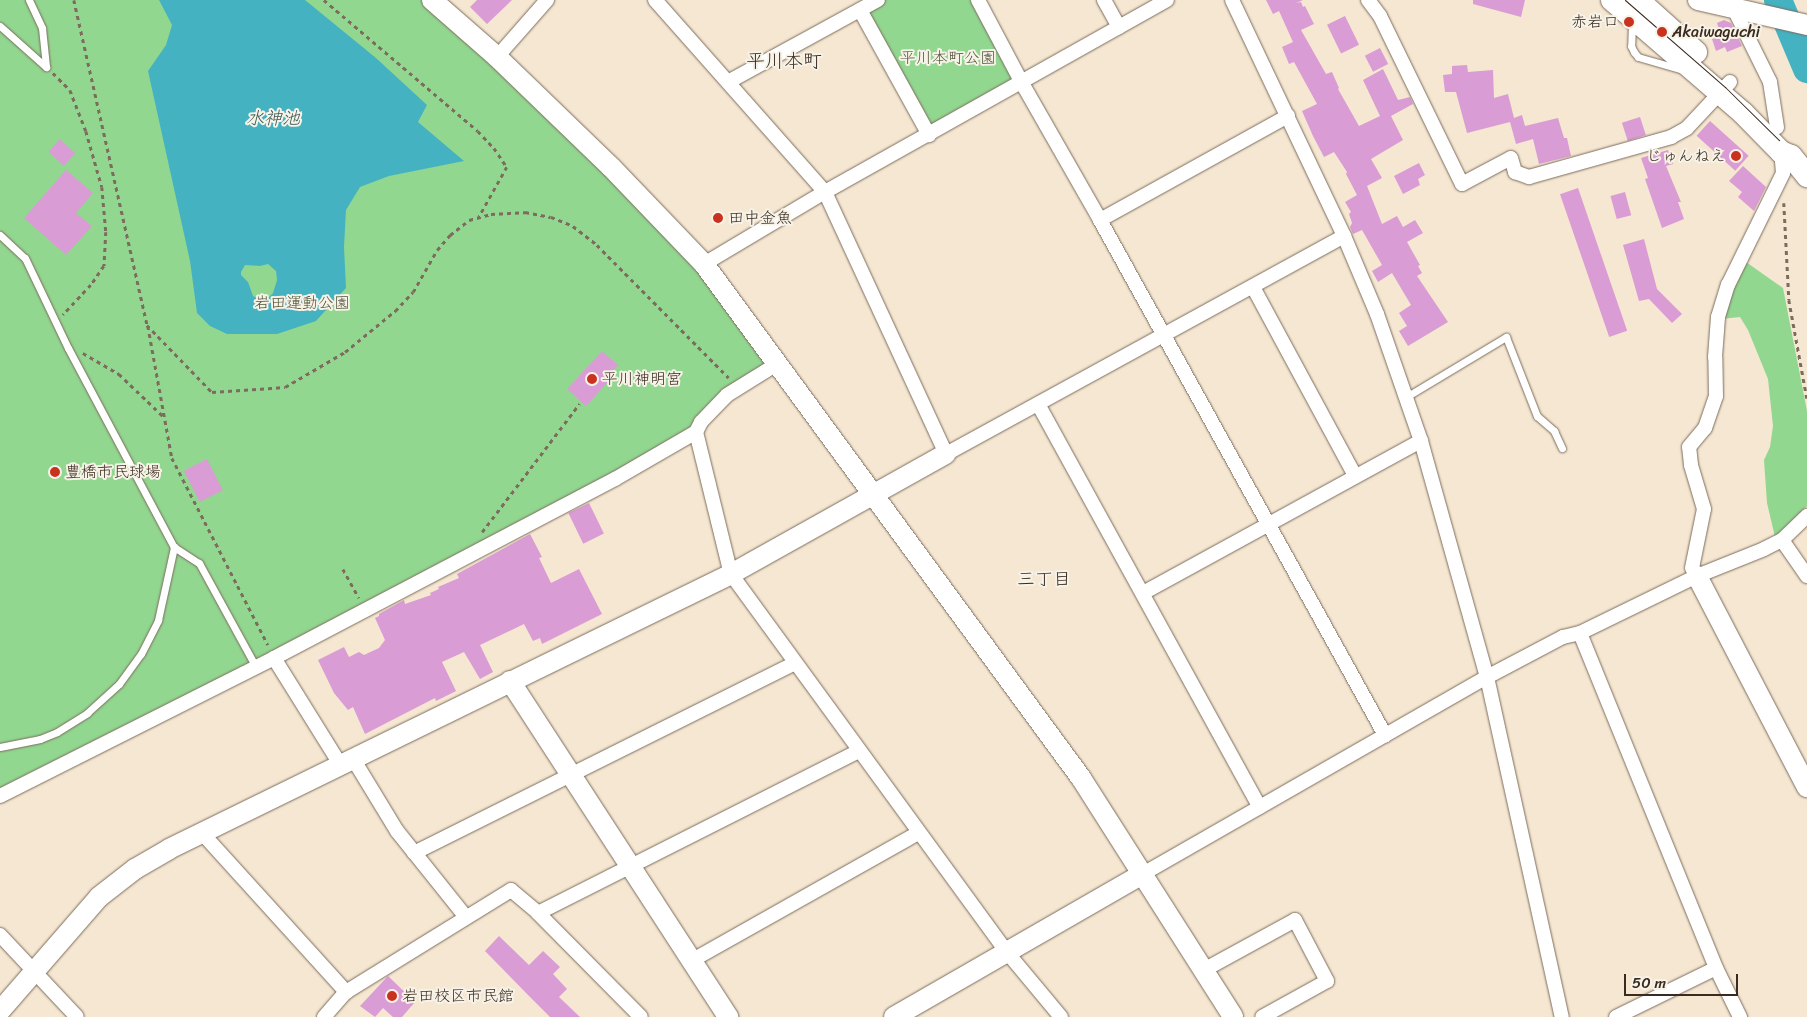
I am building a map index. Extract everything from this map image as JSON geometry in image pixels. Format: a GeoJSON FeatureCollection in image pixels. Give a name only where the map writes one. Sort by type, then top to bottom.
{"type":"FeatureCollection","features":[{"type":"Feature","properties":{"kind":"main road"},"geometry":{"type":"LineString","coordinates":[[1612,0],[1635,9],[1725,87],[1777,127],[1789,143],[1786,154]]}},
{"type":"Feature","properties":{"kind":"main road"},"geometry":{"type":"LineString","coordinates":[[1635,9],[1700,75],[1725,87],[1807,176]]}},
{"type":"Feature","properties":{"kind":"street"},"geometry":{"type":"LineString","coordinates":[[432,0],[497,57],[611,167],[704,264],[1080,778],[1233,1017]]}},
{"type":"Feature","properties":{"kind":"street"},"geometry":{"type":"LineString","coordinates":[[497,57],[547,0]]}},
{"type":"Feature","properties":{"kind":"street"},"geometry":{"type":"LineString","coordinates":[[655,0],[825,192],[946,454]]}},
{"type":"Feature","properties":{"kind":"street"},"geometry":{"type":"LineString","coordinates":[[728,82],[878,0]]}},
{"type":"Feature","properties":{"kind":"street"},"geometry":{"type":"LineString","coordinates":[[978,0],[1022,83],[1100,220],[1385,735]]}},
{"type":"Feature","properties":{"kind":"street"},"geometry":{"type":"LineString","coordinates":[[1104,0],[1119,27]]}},
{"type":"Feature","properties":{"kind":"street"},"geometry":{"type":"LineString","coordinates":[[704,264],[825,192],[1167,0]]}},
{"type":"Feature","properties":{"kind":"street"},"geometry":{"type":"LineString","coordinates":[[1232,0],[1344,236],[1377,314],[1421,441],[1487,677],[1562,1017]]}},
{"type":"Feature","properties":{"kind":"street"},"geometry":{"type":"LineString","coordinates":[[1368,0],[1380,16],[1462,184],[1511,158],[1515,172],[1529,177],[1671,137],[1687,128],[1725,87]]}},
{"type":"Feature","properties":{"kind":"street"},"geometry":{"type":"LineString","coordinates":[[1698,0],[1734,6],[1807,25]]}},
{"type":"Feature","properties":{"kind":"street"},"geometry":{"type":"LineString","coordinates":[[1734,6],[1770,82],[1777,127]]}},
{"type":"Feature","properties":{"kind":"street"},"geometry":{"type":"LineString","coordinates":[[860,10],[929,135]]}},
{"type":"Feature","properties":{"kind":"street"},"geometry":{"type":"LineString","coordinates":[[1100,220],[1288,116]]}},
{"type":"Feature","properties":{"kind":"street"},"geometry":{"type":"LineString","coordinates":[[1786,154],[1783,173],[1728,284],[1718,316],[1715,357],[1716,396],[1705,428],[1689,447],[1691,465],[1704,509],[1692,568],[1807,787]]}},
{"type":"Feature","properties":{"kind":"street"},"geometry":{"type":"LineString","coordinates":[[0,1010],[99,896],[135,869],[169,849],[346,760],[731,574],[1344,236]]}},
{"type":"Feature","properties":{"kind":"street"},"geometry":{"type":"LineString","coordinates":[[1254,287],[1355,476]]}},
{"type":"Feature","properties":{"kind":"street"},"geometry":{"type":"LineString","coordinates":[[0,796],[274,658],[614,479],[696,432],[701,422],[726,395],[778,364]]}},
{"type":"Feature","properties":{"kind":"street"},"geometry":{"type":"LineString","coordinates":[[1038,404],[1260,807]]}},
{"type":"Feature","properties":{"kind":"street"},"geometry":{"type":"LineString","coordinates":[[696,432],[731,574],[918,833],[1006,951],[1061,1017]]}},
{"type":"Feature","properties":{"kind":"street"},"geometry":{"type":"LineString","coordinates":[[1143,593],[1421,441]]}},
{"type":"Feature","properties":{"kind":"street"},"geometry":{"type":"LineString","coordinates":[[903,1015],[1006,951],[1487,677],[1563,637],[1580,633],[1697,576],[1782,540],[1807,516]]}},
{"type":"Feature","properties":{"kind":"street"},"geometry":{"type":"LineString","coordinates":[[1782,540],[1807,576]]}},
{"type":"Feature","properties":{"kind":"street"},"geometry":{"type":"LineString","coordinates":[[1580,633],[1716,968],[1740,1017]]}},
{"type":"Feature","properties":{"kind":"street"},"geometry":{"type":"LineString","coordinates":[[274,658],[397,831],[466,917]]}},
{"type":"Feature","properties":{"kind":"street"},"geometry":{"type":"LineString","coordinates":[[414,852],[795,663]]}},
{"type":"Feature","properties":{"kind":"street"},"geometry":{"type":"LineString","coordinates":[[510,681],[728,1017]]}},
{"type":"Feature","properties":{"kind":"street"},"geometry":{"type":"LineString","coordinates":[[538,913],[859,751]]}},
{"type":"Feature","properties":{"kind":"street"},"geometry":{"type":"LineString","coordinates":[[202,833],[346,992]]}},
{"type":"Feature","properties":{"kind":"street"},"geometry":{"type":"LineString","coordinates":[[692,961],[918,833]]}},
{"type":"Feature","properties":{"kind":"street"},"geometry":{"type":"LineString","coordinates":[[324,1017],[346,992],[511,890],[538,913],[641,1017]]}},
{"type":"Feature","properties":{"kind":"street"},"geometry":{"type":"LineString","coordinates":[[1202,971],[1295,920],[1327,981],[1262,1017]]}},
{"type":"Feature","properties":{"kind":"street"},"geometry":{"type":"LineString","coordinates":[[0,935],[77,1017]]}},
{"type":"Feature","properties":{"kind":"street"},"geometry":{"type":"LineString","coordinates":[[1616,1017],[1716,968]]}},
{"type":"Feature","properties":{"kind":"lane"},"geometry":{"type":"LineString","coordinates":[[28,2],[42,28],[46,67]]}},
{"type":"Feature","properties":{"kind":"lane"},"geometry":{"type":"LineString","coordinates":[[0,26],[46,67]]}},
{"type":"Feature","properties":{"kind":"lane"},"geometry":{"type":"LineString","coordinates":[[0,235],[24,258],[68,348],[174,547],[199,563],[256,667]]}},
{"type":"Feature","properties":{"kind":"lane"},"geometry":{"type":"LineString","coordinates":[[1406,397],[1506,338],[1537,416],[1554,431],[1562,448]]}},
{"type":"Feature","properties":{"kind":"lane"},"geometry":{"type":"LineString","coordinates":[[0,747],[40,739],[57,732],[87,713],[119,684],[147,645],[158,620],[174,547]]}},
{"type":"Feature","properties":{"kind":"path"},"geometry":{"type":"LineString","coordinates":[[74,0],[148,325],[172,458],[274,658]]}},
{"type":"Feature","properties":{"kind":"path"},"geometry":{"type":"LineString","coordinates":[[324,0],[478,131],[494,148],[507,167],[478,218]]}},
{"type":"Feature","properties":{"kind":"path"},"geometry":{"type":"LineString","coordinates":[[46,67],[70,90],[86,132],[102,187],[106,232],[104,266],[91,285],[56,323]]}},
{"type":"Feature","properties":{"kind":"path"},"geometry":{"type":"LineString","coordinates":[[1784,202],[1789,300],[1807,398]]}},
{"type":"Feature","properties":{"kind":"path"},"geometry":{"type":"LineString","coordinates":[[148,325],[212,392],[285,387],[345,352],[395,310],[413,292],[437,250],[450,235],[469,220],[491,214],[525,212],[551,217],[573,226],[597,245],[739,388]]}},
{"type":"Feature","properties":{"kind":"path"},"geometry":{"type":"LineString","coordinates":[[68,348],[87,354],[119,374],[164,417]]}},
{"type":"Feature","properties":{"kind":"path"},"geometry":{"type":"LineString","coordinates":[[472,555],[474,543],[580,404]]}},
{"type":"Feature","properties":{"kind":"path"},"geometry":{"type":"LineString","coordinates":[[344,569],[366,610]]}},
{"type":"Feature","properties":{"kind":"green space","name":"岩田運動公園"},"geometry":{"type":"Polygon","coordinates":[[[0,0],[432,0],[611,167],[777,364],[728,394],[696,432],[0,796],[0,0]]]}},
{"type":"Feature","properties":{"kind":"green space","name":"平川本町公園"},"geometry":{"type":"Polygon","coordinates":[[[878,0],[977,0],[1016,72],[1009,88],[929,135],[860,10],[878,0]]]}},
{"type":"Feature","properties":{"kind":"green space"},"geometry":{"type":"Polygon","coordinates":[[[1746,262],[1783,288],[1807,411],[1807,506],[1775,537],[1767,503],[1764,460],[1770,447],[1773,426],[1768,379],[1748,330],[1740,317],[1721,319],[1728,295],[1746,262]]]}},
{"type":"Feature","properties":{"kind":"water","name":"水神池"},"geometry":{"type":"Polygon","coordinates":[[[159,0],[305,0],[376,58],[427,105],[418,122],[464,161],[389,176],[360,187],[346,210],[344,247],[346,288],[316,321],[277,334],[227,334],[210,326],[197,313],[190,261],[148,71],[166,45],[172,25],[159,0]],[[268,264],[260,266],[245,265],[241,275],[248,282],[253,296],[260,300],[267,299],[273,293],[277,280],[276,271],[268,264]]]}},
{"type":"Feature","properties":{"kind":"building"},"geometry":{"type":"Polygon","coordinates":[[[477,0],[512,0],[487,24],[470,7],[477,0]]]}},
{"type":"Feature","properties":{"kind":"building"},"geometry":{"type":"Polygon","coordinates":[[[1266,0],[1303,0],[1296,3],[1301,2],[1303,7],[1305,6],[1314,24],[1301,30],[1326,74],[1332,72],[1338,89],[1359,126],[1380,116],[1363,80],[1383,69],[1398,100],[1410,97],[1413,104],[1391,116],[1403,140],[1371,159],[1382,178],[1367,186],[1382,224],[1397,216],[1403,227],[1415,220],[1423,233],[1407,242],[1420,265],[1418,266],[1422,273],[1417,276],[1448,322],[1408,346],[1399,331],[1407,326],[1399,313],[1411,305],[1392,273],[1378,282],[1372,271],[1382,265],[1362,230],[1353,234],[1350,227],[1352,223],[1349,214],[1351,212],[1345,202],[1357,195],[1346,174],[1347,172],[1334,152],[1324,157],[1313,136],[1302,111],[1317,104],[1294,62],[1289,64],[1282,47],[1293,42],[1279,11],[1273,14],[1266,0]]]}},
{"type":"Feature","properties":{"kind":"building"},"geometry":{"type":"Polygon","coordinates":[[[1473,0],[1525,0],[1521,17],[1473,4],[1473,0]]]}},
{"type":"Feature","properties":{"kind":"building"},"geometry":{"type":"Polygon","coordinates":[[[1345,16],[1359,45],[1341,54],[1327,25],[1345,16]]]}},
{"type":"Feature","properties":{"kind":"building"},"geometry":{"type":"Polygon","coordinates":[[[1724,20],[1731,23],[1742,46],[1727,52],[1725,47],[1716,51],[1712,39],[1721,35],[1717,23],[1724,20]]]}},
{"type":"Feature","properties":{"kind":"building"},"geometry":{"type":"Polygon","coordinates":[[[1380,48],[1388,64],[1373,72],[1365,56],[1380,48]]]}},
{"type":"Feature","properties":{"kind":"building"},"geometry":{"type":"Polygon","coordinates":[[[1467,65],[1468,72],[1493,70],[1494,98],[1508,94],[1514,118],[1522,115],[1525,126],[1558,118],[1564,138],[1567,138],[1571,156],[1539,164],[1533,139],[1516,144],[1510,122],[1467,133],[1456,92],[1445,92],[1443,75],[1452,74],[1452,66],[1467,65]]]}},
{"type":"Feature","properties":{"kind":"building"},"geometry":{"type":"Polygon","coordinates":[[[1640,117],[1646,135],[1628,141],[1622,123],[1640,117]]]}},
{"type":"Feature","properties":{"kind":"building"},"geometry":{"type":"Polygon","coordinates":[[[1710,121],[1749,156],[1735,171],[1697,136],[1710,121]]]}},
{"type":"Feature","properties":{"kind":"building"},"geometry":{"type":"Polygon","coordinates":[[[60,139],[75,153],[64,166],[48,151],[60,139]]]}},
{"type":"Feature","properties":{"kind":"building"},"geometry":{"type":"Polygon","coordinates":[[[1668,150],[1673,164],[1666,166],[1681,202],[1678,202],[1684,219],[1662,228],[1645,179],[1648,178],[1641,158],[1668,150]]]}},
{"type":"Feature","properties":{"kind":"building"},"geometry":{"type":"Polygon","coordinates":[[[1419,163],[1425,175],[1418,179],[1420,185],[1403,194],[1394,176],[1419,163]]]}},
{"type":"Feature","properties":{"kind":"building"},"geometry":{"type":"Polygon","coordinates":[[[1743,166],[1766,187],[1754,211],[1738,197],[1742,192],[1729,181],[1743,166]]]}},
{"type":"Feature","properties":{"kind":"building"},"geometry":{"type":"Polygon","coordinates":[[[66,170],[93,193],[76,213],[92,226],[66,255],[24,218],[66,170]]]}},
{"type":"Feature","properties":{"kind":"building"},"geometry":{"type":"Polygon","coordinates":[[[1578,188],[1627,331],[1609,337],[1560,194],[1578,188]]]}},
{"type":"Feature","properties":{"kind":"building"},"geometry":{"type":"Polygon","coordinates":[[[1625,192],[1631,215],[1617,219],[1611,196],[1625,192]]]}},
{"type":"Feature","properties":{"kind":"building"},"geometry":{"type":"Polygon","coordinates":[[[1644,239],[1657,289],[1682,314],[1672,323],[1649,299],[1639,301],[1623,245],[1644,239]]]}},
{"type":"Feature","properties":{"kind":"building","name":"平川神明宮"},"geometry":{"type":"Polygon","coordinates":[[[602,351],[618,365],[606,378],[609,381],[586,406],[567,389],[602,351]]]}},
{"type":"Feature","properties":{"kind":"building"},"geometry":{"type":"Polygon","coordinates":[[[207,459],[223,490],[200,502],[184,471],[207,459]]]}},
{"type":"Feature","properties":{"kind":"building"},"geometry":{"type":"Polygon","coordinates":[[[589,503],[604,534],[583,544],[568,513],[589,503]]]}},
{"type":"Feature","properties":{"kind":"building"},"geometry":{"type":"Polygon","coordinates":[[[530,534],[542,557],[539,558],[551,583],[579,569],[602,614],[542,644],[540,638],[533,641],[524,624],[480,645],[493,672],[480,679],[464,652],[442,662],[456,691],[436,701],[435,698],[365,734],[353,707],[348,710],[334,693],[318,660],[344,647],[349,657],[359,652],[364,655],[379,648],[385,640],[375,618],[379,614],[404,600],[405,604],[431,595],[430,593],[439,589],[438,587],[459,578],[457,574],[530,534]]]}},
{"type":"Feature","properties":{"kind":"building"},"geometry":{"type":"Polygon","coordinates":[[[499,936],[529,965],[543,951],[560,967],[553,974],[567,989],[559,997],[580,1017],[550,1017],[485,951],[499,936]]]}},
{"type":"Feature","properties":{"kind":"building","name":"岩田校区市民館"},"geometry":{"type":"Polygon","coordinates":[[[388,976],[415,1002],[402,1017],[393,1017],[383,1008],[375,1017],[360,1006],[388,976]]]}},
{"type":"Feature","properties":{"kind":"waterway"},"geometry":{"type":"LineString","coordinates":[[1778,0],[1807,69]]}},
{"type":"Feature","properties":{"kind":"tram line"},"geometry":{"type":"LineString","coordinates":[[1625,0],[1725,87],[1779,140]]}},
{"type":"Feature","properties":{"kind":"place","name":"赤岩口"},"geometry":{"type":"Point","coordinates":[1629,22]}},
{"type":"Feature","properties":{"kind":"place","name":"Akaiwaguchi"},"geometry":{"type":"Point","coordinates":[1662,32]}},
{"type":"Feature","properties":{"kind":"place","name":"じゅんねえ"},"geometry":{"type":"Point","coordinates":[1736,156]}},
{"type":"Feature","properties":{"kind":"place","name":"田中金魚"},"geometry":{"type":"Point","coordinates":[718,218]}},
{"type":"Feature","properties":{"kind":"place","name":"平川神明宮"},"geometry":{"type":"Point","coordinates":[592,379]}},
{"type":"Feature","properties":{"kind":"place","name":"豊橋市民球場"},"geometry":{"type":"Point","coordinates":[55,472]}},
{"type":"Feature","properties":{"kind":"place","name":"岩田校区市民館"},"geometry":{"type":"Point","coordinates":[392,996]}},
{"type":"Feature","properties":{"kind":"district","name":"平川本町"},"geometry":{"type":"Point","coordinates":[784,61]}},
{"type":"Feature","properties":{"kind":"district","name":"三丁目"},"geometry":{"type":"Point","coordinates":[1044,579]}}]}
